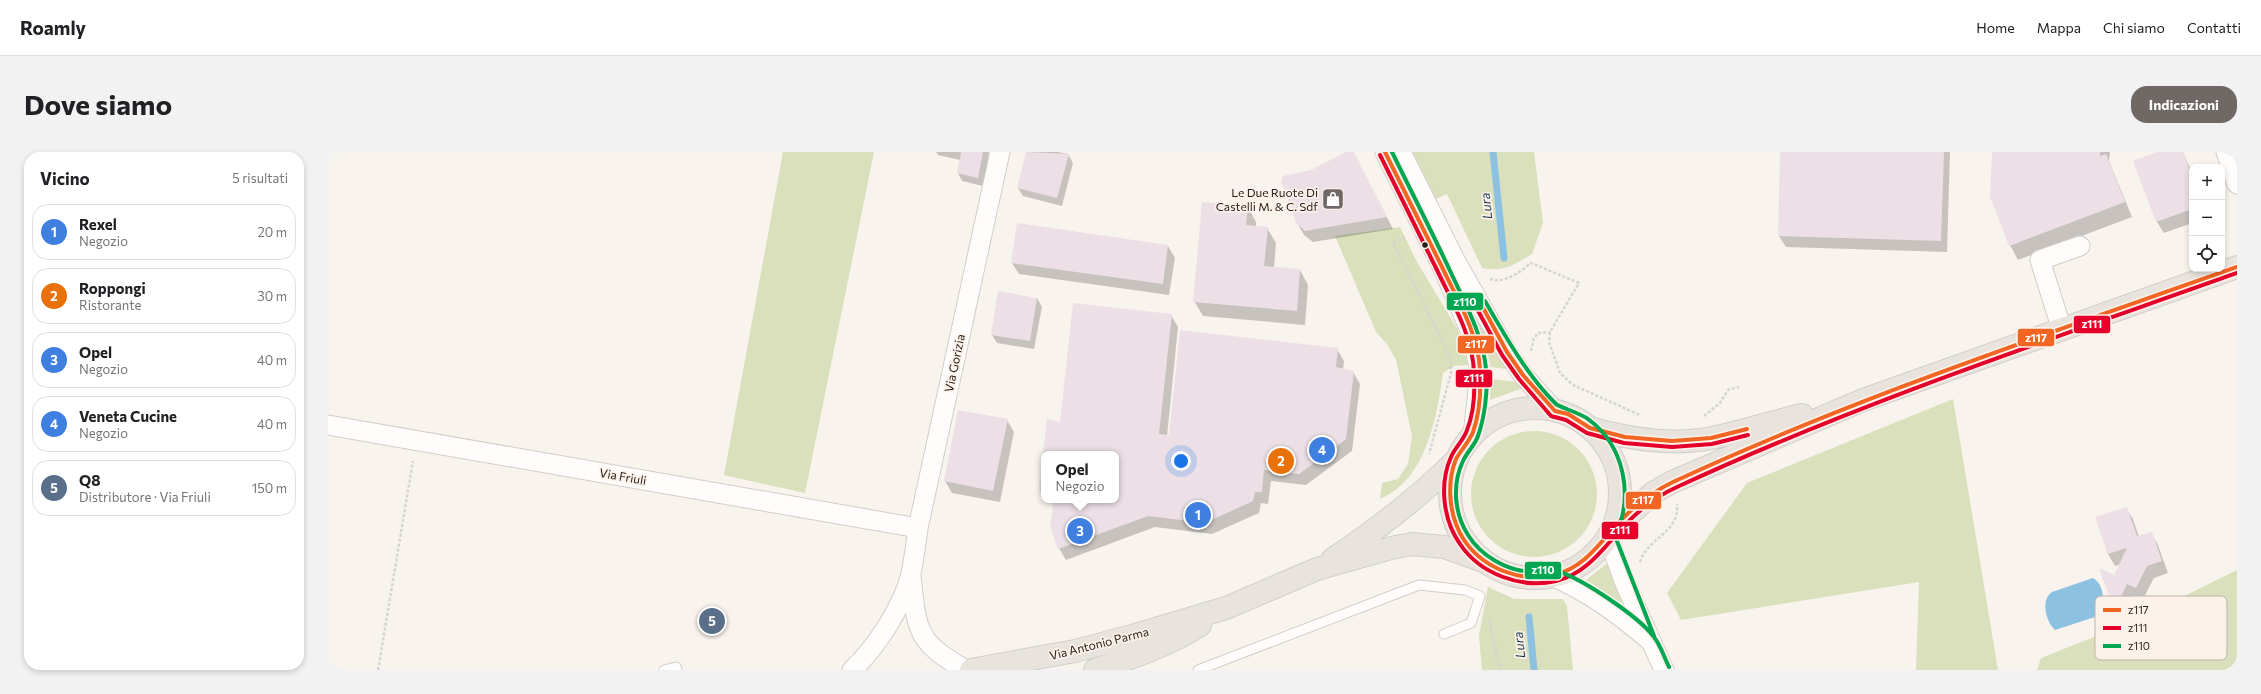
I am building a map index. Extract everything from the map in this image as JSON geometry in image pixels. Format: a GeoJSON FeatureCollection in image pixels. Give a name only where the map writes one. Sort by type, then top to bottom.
{"type":"FeatureCollection","features":[{"type":"Feature","properties":{"kind":"main road"},"geometry":{"type":"LineString","coordinates":[[1609,534],[1618,511],[1619,480],[1609,452],[1590,428],[1568,414],[1540,408],[1511,412],[1490,421],[1472,435],[1456,460],[1450,492],[1452,513],[1463,539],[1486,562],[1500,570],[1517,576],[1534,578],[1551,576],[1582,563],[1595,553],[1609,534],[1652,493],[1670,483],[1863,400],[2237,267]]}},
{"type":"Feature","properties":{"kind":"main road"},"geometry":{"type":"LineString","coordinates":[[1590,428],[1642,439],[1672,441],[1698,440],[1729,434],[1863,400]]}},
{"type":"Feature","properties":{"kind":"main road","name":"Via Antonio Parma"},"geometry":{"type":"LineString","coordinates":[[1317,569],[1378,527],[1443,474],[1456,460]]}},
{"type":"Feature","properties":{"kind":"main road","name":"Via Antonio Parma"},"geometry":{"type":"LineString","coordinates":[[971,670],[1075,651],[1226,608],[1317,569],[1391,548],[1412,544],[1444,546],[1486,562]]}},
{"type":"Feature","properties":{"kind":"main road","name":"Via Antonio Parma"},"geometry":{"type":"LineString","coordinates":[[1095,670],[1139,655],[1187,633],[1226,608]]}},
{"type":"Feature","properties":{"kind":"street","name":"Via Gorizia"},"geometry":{"type":"LineString","coordinates":[[852,670],[862,661],[883,634],[910,575],[918,528],[1000,152]]}},
{"type":"Feature","properties":{"kind":"street"},"geometry":{"type":"LineString","coordinates":[[1385,152],[1442,266],[1472,335],[1480,372],[1472,435]]}},
{"type":"Feature","properties":{"kind":"street"},"geometry":{"type":"LineString","coordinates":[[1401,152],[1456,260],[1507,352],[1523,375],[1555,411]]}},
{"type":"Feature","properties":{"kind":"street"},"geometry":{"type":"LineString","coordinates":[[2226,152],[2237,184]]}},
{"type":"Feature","properties":{"kind":"street"},"geometry":{"type":"LineString","coordinates":[[2062,330],[2040,260],[2080,246]]}},
{"type":"Feature","properties":{"kind":"street","name":"Via Friuli"},"geometry":{"type":"LineString","coordinates":[[328,425],[918,528]]}},
{"type":"Feature","properties":{"kind":"street"},"geometry":{"type":"LineString","coordinates":[[1609,534],[1649,640],[1664,670]]}},
{"type":"Feature","properties":{"kind":"street","name":"Via Gorizia"},"geometry":{"type":"LineString","coordinates":[[910,575],[916,622],[926,641],[940,655],[966,670]]}},
{"type":"Feature","properties":{"kind":"street"},"geometry":{"type":"LineString","coordinates":[[1551,576],[1590,595],[1649,640]]}},
{"type":"Feature","properties":{"kind":"lane"},"geometry":{"type":"LineString","coordinates":[[1198,670],[1419,585],[1465,590],[1480,596],[1471,623],[1444,634]]}},
{"type":"Feature","properties":{"kind":"lane"},"geometry":{"type":"LineString","coordinates":[[664,670],[676,667],[677,670]]}},
{"type":"Feature","properties":{"kind":"path"},"geometry":{"type":"LineString","coordinates":[[1484,276],[1495,280],[1515,276],[1531,263],[1579,283],[1550,332],[1549,342],[1560,373],[1573,385],[1642,416]]}},
{"type":"Feature","properties":{"kind":"path"},"geometry":{"type":"LineString","coordinates":[[1531,353],[1532,343],[1538,333],[1550,332]]}},
{"type":"Feature","properties":{"kind":"path"},"geometry":{"type":"LineString","coordinates":[[1428,456],[1451,373]]}},
{"type":"Feature","properties":{"kind":"path"},"geometry":{"type":"LineString","coordinates":[[1696,417],[1704,416],[1720,403],[1728,390],[1739,387]]}},
{"type":"Feature","properties":{"kind":"path"},"geometry":{"type":"LineString","coordinates":[[378,670],[416,440]]}},
{"type":"Feature","properties":{"kind":"path"},"geometry":{"type":"LineString","coordinates":[[1639,567],[1646,548],[1668,531],[1673,523],[1677,510],[1676,499]]}},
{"type":"Feature","properties":{"kind":"green space"},"geometry":{"type":"Polygon","coordinates":[[[783,152],[874,152],[805,493],[724,475],[783,152]]]}},
{"type":"Feature","properties":{"kind":"green space"},"geometry":{"type":"Polygon","coordinates":[[[1411,152],[1534,152],[1543,223],[1532,254],[1508,267],[1497,269],[1482,268],[1447,194],[1433,200],[1411,152]]]}},
{"type":"Feature","properties":{"kind":"green space"},"geometry":{"type":"Polygon","coordinates":[[[1400,227],[1417,262],[1458,330],[1468,365],[1454,366],[1443,373],[1433,427],[1419,462],[1396,490],[1380,499],[1382,483],[1398,479],[1408,464],[1412,436],[1396,360],[1387,344],[1376,332],[1335,236],[1400,227]]]}},
{"type":"Feature","properties":{"kind":"green space"},"geometry":{"type":"Polygon","coordinates":[[[1464,290],[1507,369],[1491,367],[1483,336],[1462,293],[1464,290]]]}},
{"type":"Feature","properties":{"kind":"green space"},"geometry":{"type":"Polygon","coordinates":[[[1491,379],[1517,382],[1523,388],[1490,400],[1491,379]]]}},
{"type":"Feature","properties":{"kind":"green space"},"geometry":{"type":"Polygon","coordinates":[[[1953,399],[1998,670],[1916,670],[1919,582],[1681,620],[1667,593],[1747,483],[1953,399]]]}},
{"type":"Feature","properties":{"kind":"green space"},"geometry":{"type":"Polygon","coordinates":[[[1528,431],[1540,431],[1558,435],[1579,449],[1593,470],[1597,494],[1593,518],[1579,539],[1558,553],[1540,557],[1528,557],[1510,553],[1489,539],[1475,518],[1471,500],[1471,488],[1475,470],[1489,449],[1510,435],[1528,431]]]}},
{"type":"Feature","properties":{"kind":"green space"},"geometry":{"type":"Polygon","coordinates":[[[1606,564],[1609,567],[1622,603],[1585,581],[1606,564]]]}},
{"type":"Feature","properties":{"kind":"green space"},"geometry":{"type":"Polygon","coordinates":[[[2237,570],[2237,670],[2037,670],[2041,658],[2095,637],[2095,660],[2227,660],[2227,596],[2184,596],[2237,570]]]}},
{"type":"Feature","properties":{"kind":"green space"},"geometry":{"type":"Polygon","coordinates":[[[1488,587],[1514,599],[1563,599],[1567,606],[1573,670],[1482,670],[1479,636],[1488,587]]]}},
{"type":"Feature","properties":{"kind":"water"},"geometry":{"type":"Polygon","coordinates":[[[2093,578],[2100,585],[2103,596],[2095,596],[2095,617],[2055,630],[2047,617],[2045,605],[2048,596],[2052,592],[2093,578]]]}},
{"type":"Feature","properties":{"kind":"building"},"geometry":{"type":"Polygon","coordinates":[[[961,152],[983,152],[978,178],[957,173],[961,152]]]}},
{"type":"Feature","properties":{"kind":"building"},"geometry":{"type":"Polygon","coordinates":[[[1026,152],[1069,154],[1057,198],[1017,188],[1026,152]]]}},
{"type":"Feature","properties":{"kind":"building","name":"Le Due Ruote Di Castelli M. & C. Sdf"},"geometry":{"type":"Polygon","coordinates":[[[1346,152],[1354,152],[1387,217],[1305,231],[1296,223],[1281,181],[1283,176],[1311,170],[1346,152]]]}},
{"type":"Feature","properties":{"kind":"building"},"geometry":{"type":"Polygon","coordinates":[[[1780,152],[1944,152],[1941,241],[1778,236],[1780,152]]]}},
{"type":"Feature","properties":{"kind":"building"},"geometry":{"type":"Polygon","coordinates":[[[1992,152],[2100,152],[2100,156],[2106,154],[2125,202],[2009,246],[1990,197],[1992,152]]]}},
{"type":"Feature","properties":{"kind":"building"},"geometry":{"type":"Polygon","coordinates":[[[2157,152],[2183,152],[2189,169],[2189,210],[2156,222],[2133,161],[2157,152]]]}},
{"type":"Feature","properties":{"kind":"building"},"geometry":{"type":"Polygon","coordinates":[[[1202,202],[1248,206],[1246,225],[1268,227],[1264,266],[1300,269],[1297,311],[1193,302],[1202,202]]]}},
{"type":"Feature","properties":{"kind":"building"},"geometry":{"type":"Polygon","coordinates":[[[1017,223],[1168,245],[1163,284],[1011,263],[1017,223]]]}},
{"type":"Feature","properties":{"kind":"building"},"geometry":{"type":"Polygon","coordinates":[[[998,291],[1037,298],[1030,341],[991,335],[998,291]]]}},
{"type":"Feature","properties":{"kind":"building"},"geometry":{"type":"Polygon","coordinates":[[[1073,303],[1172,314],[1159,434],[1169,435],[1180,330],[1338,348],[1336,367],[1354,371],[1346,439],[1299,474],[1264,470],[1262,492],[1255,492],[1253,501],[1205,523],[1148,516],[1058,549],[1050,527],[1054,503],[1119,503],[1119,451],[1043,451],[1047,419],[1060,422],[1073,303]]]}},
{"type":"Feature","properties":{"kind":"building"},"geometry":{"type":"Polygon","coordinates":[[[958,410],[1008,419],[993,491],[944,481],[958,410]]]}},
{"type":"Feature","properties":{"kind":"building"},"geometry":{"type":"Polygon","coordinates":[[[1041,472],[1041,489],[1039,489],[1041,472]]]}},
{"type":"Feature","properties":{"kind":"building"},"geometry":{"type":"Polygon","coordinates":[[[2127,507],[2137,536],[2152,532],[2162,561],[2147,566],[2136,588],[2127,584],[2121,596],[2109,596],[2099,568],[2114,575],[2127,548],[2108,554],[2095,517],[2127,507]]]}},
{"type":"Feature","properties":{"kind":"waterway","name":"Lura"},"geometry":{"type":"LineString","coordinates":[[1493,152],[1504,258]]}},
{"type":"Feature","properties":{"kind":"waterway","name":"Lura"},"geometry":{"type":"LineString","coordinates":[[1529,617],[1534,670]]}},
{"type":"Feature","properties":{"kind":"transit line","name":"z117"},"geometry":{"type":"LineString","coordinates":[[1385,152],[1466,316],[1478,356],[1480,369],[1480,401],[1477,417],[1473,432],[1456,459],[1451,479],[1450,490],[1452,511],[1455,521],[1464,540],[1481,558],[1503,571],[1528,577],[1554,575],[1575,566],[1592,553],[1628,513],[1652,494],[1673,482],[1742,451],[1882,394],[2237,267]]}},
{"type":"Feature","properties":{"kind":"transit line","name":"z110"},"geometry":{"type":"LineString","coordinates":[[1392,152],[1468,309],[1478,333],[1484,357],[1487,386],[1482,420],[1477,439],[1463,461],[1457,479],[1457,508],[1463,526],[1473,543],[1487,556],[1496,561],[1513,569],[1523,571],[1532,572],[1552,570],[1563,573],[1576,579],[1622,608],[1654,637],[1661,648],[1669,667]]}},
{"type":"Feature","properties":{"kind":"transit line","name":"z111"},"geometry":{"type":"LineString","coordinates":[[1380,155],[1461,320],[1473,359],[1474,402],[1471,416],[1466,434],[1451,457],[1445,479],[1445,502],[1450,524],[1460,544],[1468,555],[1479,564],[1502,577],[1529,583],[1556,581],[1577,572],[1595,558],[1625,525],[1649,503],[1677,487],[1745,456],[1884,400],[2237,273]]}},
{"type":"Feature","properties":{"kind":"transit line","name":"z110"},"geometry":{"type":"LineString","coordinates":[[1485,301],[1517,355],[1546,393],[1556,404],[1588,419],[1601,430],[1618,458],[1625,489],[1621,521],[1615,536],[1654,636]]}},
{"type":"Feature","properties":{"kind":"transit line","name":"z117"},"geometry":{"type":"LineString","coordinates":[[1481,304],[1507,352],[1523,375],[1555,411],[1568,414],[1590,428],[1625,437],[1672,441],[1711,438],[1747,429]]}},
{"type":"Feature","properties":{"kind":"transit line","name":"z111"},"geometry":{"type":"LineString","coordinates":[[1476,307],[1502,355],[1519,379],[1551,416],[1566,420],[1587,433],[1624,443],[1672,447],[1712,444],[1748,435]]}},
{"type":"Feature","properties":{"kind":"place","name":"Le Due Ruote Di Castelli M. & C. Sdf"},"geometry":{"type":"Point","coordinates":[1333,199]}},
{"type":"Feature","properties":{"kind":"place","name":"Veneta Cucine"},"geometry":{"type":"Point","coordinates":[1322,450]}},
{"type":"Feature","properties":{"kind":"place","name":"Roppongi"},"geometry":{"type":"Point","coordinates":[1281,461]}},
{"type":"Feature","properties":{"kind":"place","name":"Rexel"},"geometry":{"type":"Point","coordinates":[1198,515]}},
{"type":"Feature","properties":{"kind":"place","name":"Opel"},"geometry":{"type":"Point","coordinates":[1080,531]}},
{"type":"Feature","properties":{"kind":"place","name":"Q8"},"geometry":{"type":"Point","coordinates":[712,621]}}]}
